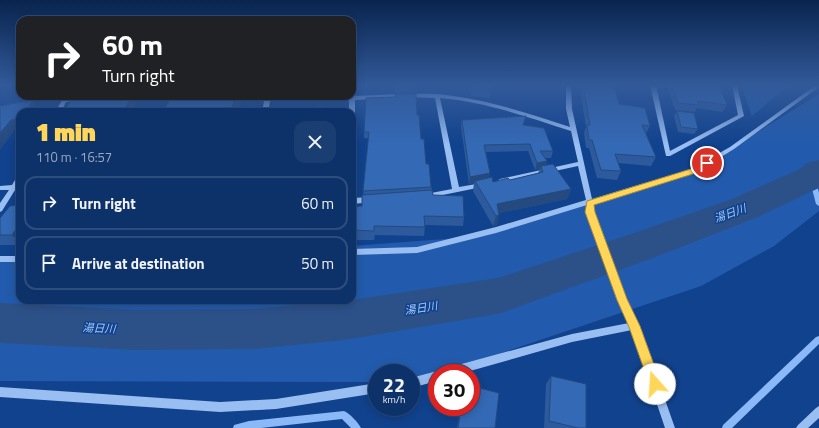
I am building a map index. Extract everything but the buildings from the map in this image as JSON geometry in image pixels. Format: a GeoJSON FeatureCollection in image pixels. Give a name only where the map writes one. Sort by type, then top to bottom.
{"type":"FeatureCollection","features":[{"type":"Feature","properties":{"kind":"street"},"geometry":{"type":"LineString","coordinates":[[439,105],[456,190]]}},
{"type":"Feature","properties":{"kind":"street"},"geometry":{"type":"LineString","coordinates":[[491,105],[505,108],[573,130]]}},
{"type":"Feature","properties":{"kind":"street"},"geometry":{"type":"LineString","coordinates":[[569,105],[573,130],[590,203],[590,212],[622,300],[635,326],[670,428]]}},
{"type":"Feature","properties":{"kind":"street"},"geometry":{"type":"LineString","coordinates":[[657,105],[668,155],[741,116],[739,105]]}},
{"type":"Feature","properties":{"kind":"street"},"geometry":{"type":"LineString","coordinates":[[356,252],[417,250],[496,230],[694,171],[732,148],[791,105]]}},
{"type":"Feature","properties":{"kind":"street"},"geometry":{"type":"LineString","coordinates":[[495,182],[581,163]]}},
{"type":"Feature","properties":{"kind":"street"},"geometry":{"type":"LineString","coordinates":[[0,209],[16,184]]}},
{"type":"Feature","properties":{"kind":"street"},"geometry":{"type":"LineString","coordinates":[[419,197],[434,196],[487,184]]}},
{"type":"Feature","properties":{"kind":"street"},"geometry":{"type":"LineString","coordinates":[[0,188],[14,187]]}},
{"type":"Feature","properties":{"kind":"street"},"geometry":{"type":"LineString","coordinates":[[356,201],[382,199]]}},
{"type":"Feature","properties":{"kind":"street"},"geometry":{"type":"LineString","coordinates":[[0,259],[16,259]]}},
{"type":"Feature","properties":{"kind":"street"},"geometry":{"type":"LineString","coordinates":[[479,364],[572,338],[635,326]]}},
{"type":"Feature","properties":{"kind":"street"},"geometry":{"type":"LineString","coordinates":[[0,392],[220,406],[276,404],[368,389]]}},
{"type":"Feature","properties":{"kind":"street"},"geometry":{"type":"LineString","coordinates":[[801,428],[819,411]]}},
{"type":"Feature","properties":{"kind":"shaded area"},"geometry":{"type":"Polygon","coordinates":[[[748,105],[765,105],[752,116],[748,105]]]}},
{"type":"Feature","properties":{"kind":"shaded area"},"geometry":{"type":"Polygon","coordinates":[[[801,105],[819,105],[819,211],[774,246],[701,286],[469,364],[428,364],[428,376],[420,379],[420,364],[368,364],[368,382],[0,381],[0,262],[16,262],[16,304],[356,304],[356,246],[485,236],[707,163],[801,105]]]}},
{"type":"Feature","properties":{"kind":"waterway","name":"湯日川"},"geometry":{"type":"LineString","coordinates":[[0,323],[136,330],[254,329],[344,320],[498,296],[645,245],[745,208],[812,177],[819,171]]}},
{"type":"Feature","properties":{"kind":"waterway"},"geometry":{"type":"LineString","coordinates":[[812,177],[819,204]]}},
{"type":"Feature","properties":{"kind":"waterway"},"geometry":{"type":"LineString","coordinates":[[726,428],[819,339]]}},
{"type":"Feature","properties":{"kind":"waterway"},"geometry":{"type":"LineString","coordinates":[[237,428],[249,425],[344,415],[357,428]]}},
{"type":"Feature","properties":{"kind":"route"},"geometry":{"type":"LineString","coordinates":[[655,384],[635,326],[622,300],[590,212],[590,203],[694,171],[707,163]]}}]}
